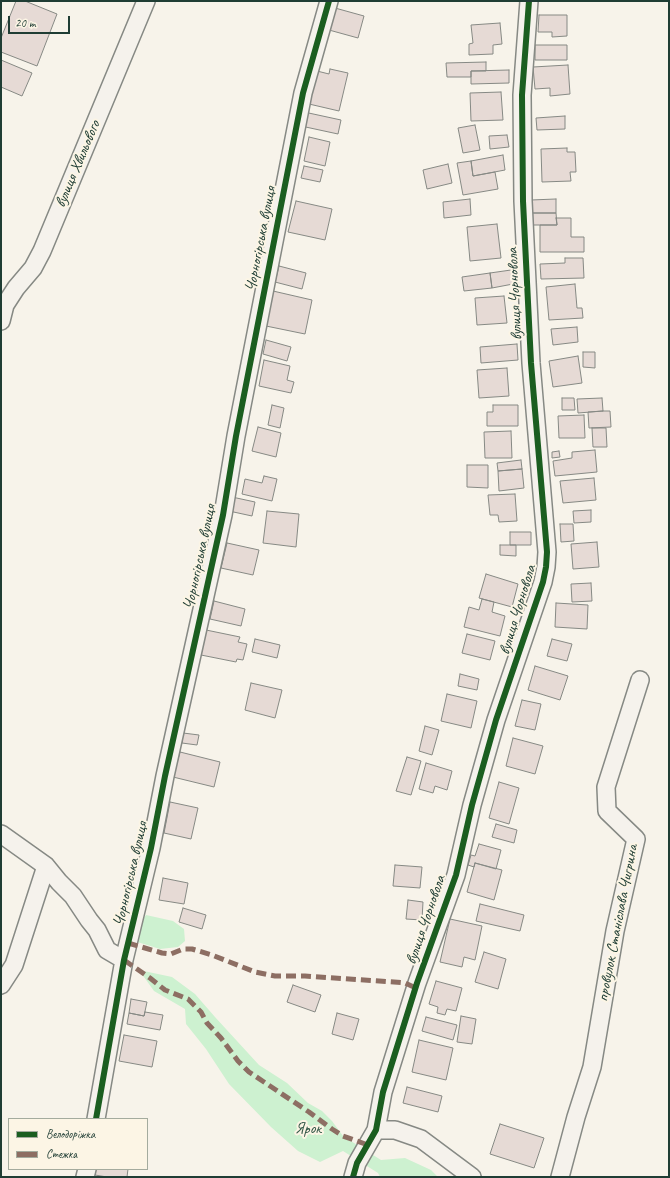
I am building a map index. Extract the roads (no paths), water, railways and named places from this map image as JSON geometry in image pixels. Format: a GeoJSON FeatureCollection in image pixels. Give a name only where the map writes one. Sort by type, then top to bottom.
{"type":"FeatureCollection","features":[{"type":"Feature","properties":{"kind":"street","name":"вулиця Хвильового"},"geometry":{"type":"LineString","coordinates":[[1,322],[5,305],[16,288],[33,268],[42,251],[146,1]]}},
{"type":"Feature","properties":{"kind":"street","name":"Чорногірська вулиця"},"geometry":{"type":"LineString","coordinates":[[96,1118],[124,960],[151,848],[165,776],[223,515],[236,436],[303,94],[329,1]]}},
{"type":"Feature","properties":{"kind":"street","name":"вулиця Чорновола"},"geometry":{"type":"LineString","coordinates":[[357,1168],[376,1130],[383,1092],[417,983],[456,875],[472,805],[496,720],[543,582],[546,567],[547,552],[531,363],[523,201],[522,95],[529,1]]}},
{"type":"Feature","properties":{"kind":"street","name":"провулок Станіслава Чигрина"},"geometry":{"type":"LineString","coordinates":[[560,1177],[576,1117],[592,1067],[615,932],[636,838],[607,811],[606,787],[640,680]]}},
{"type":"Feature","properties":{"kind":"street"},"geometry":{"type":"LineString","coordinates":[[1,834],[46,866],[73,896],[88,920],[98,930],[107,950],[124,960]]}},
{"type":"Feature","properties":{"kind":"street"},"geometry":{"type":"LineString","coordinates":[[1,985],[14,965],[46,866]]}},
{"type":"Feature","properties":{"kind":"street"},"geometry":{"type":"LineString","coordinates":[[376,1130],[395,1130],[421,1139],[472,1177]]}},
{"type":"Feature","properties":{"kind":"park label","name":"Ярок"},"geometry":{"type":"Point","coordinates":[308,1129]}}]}
